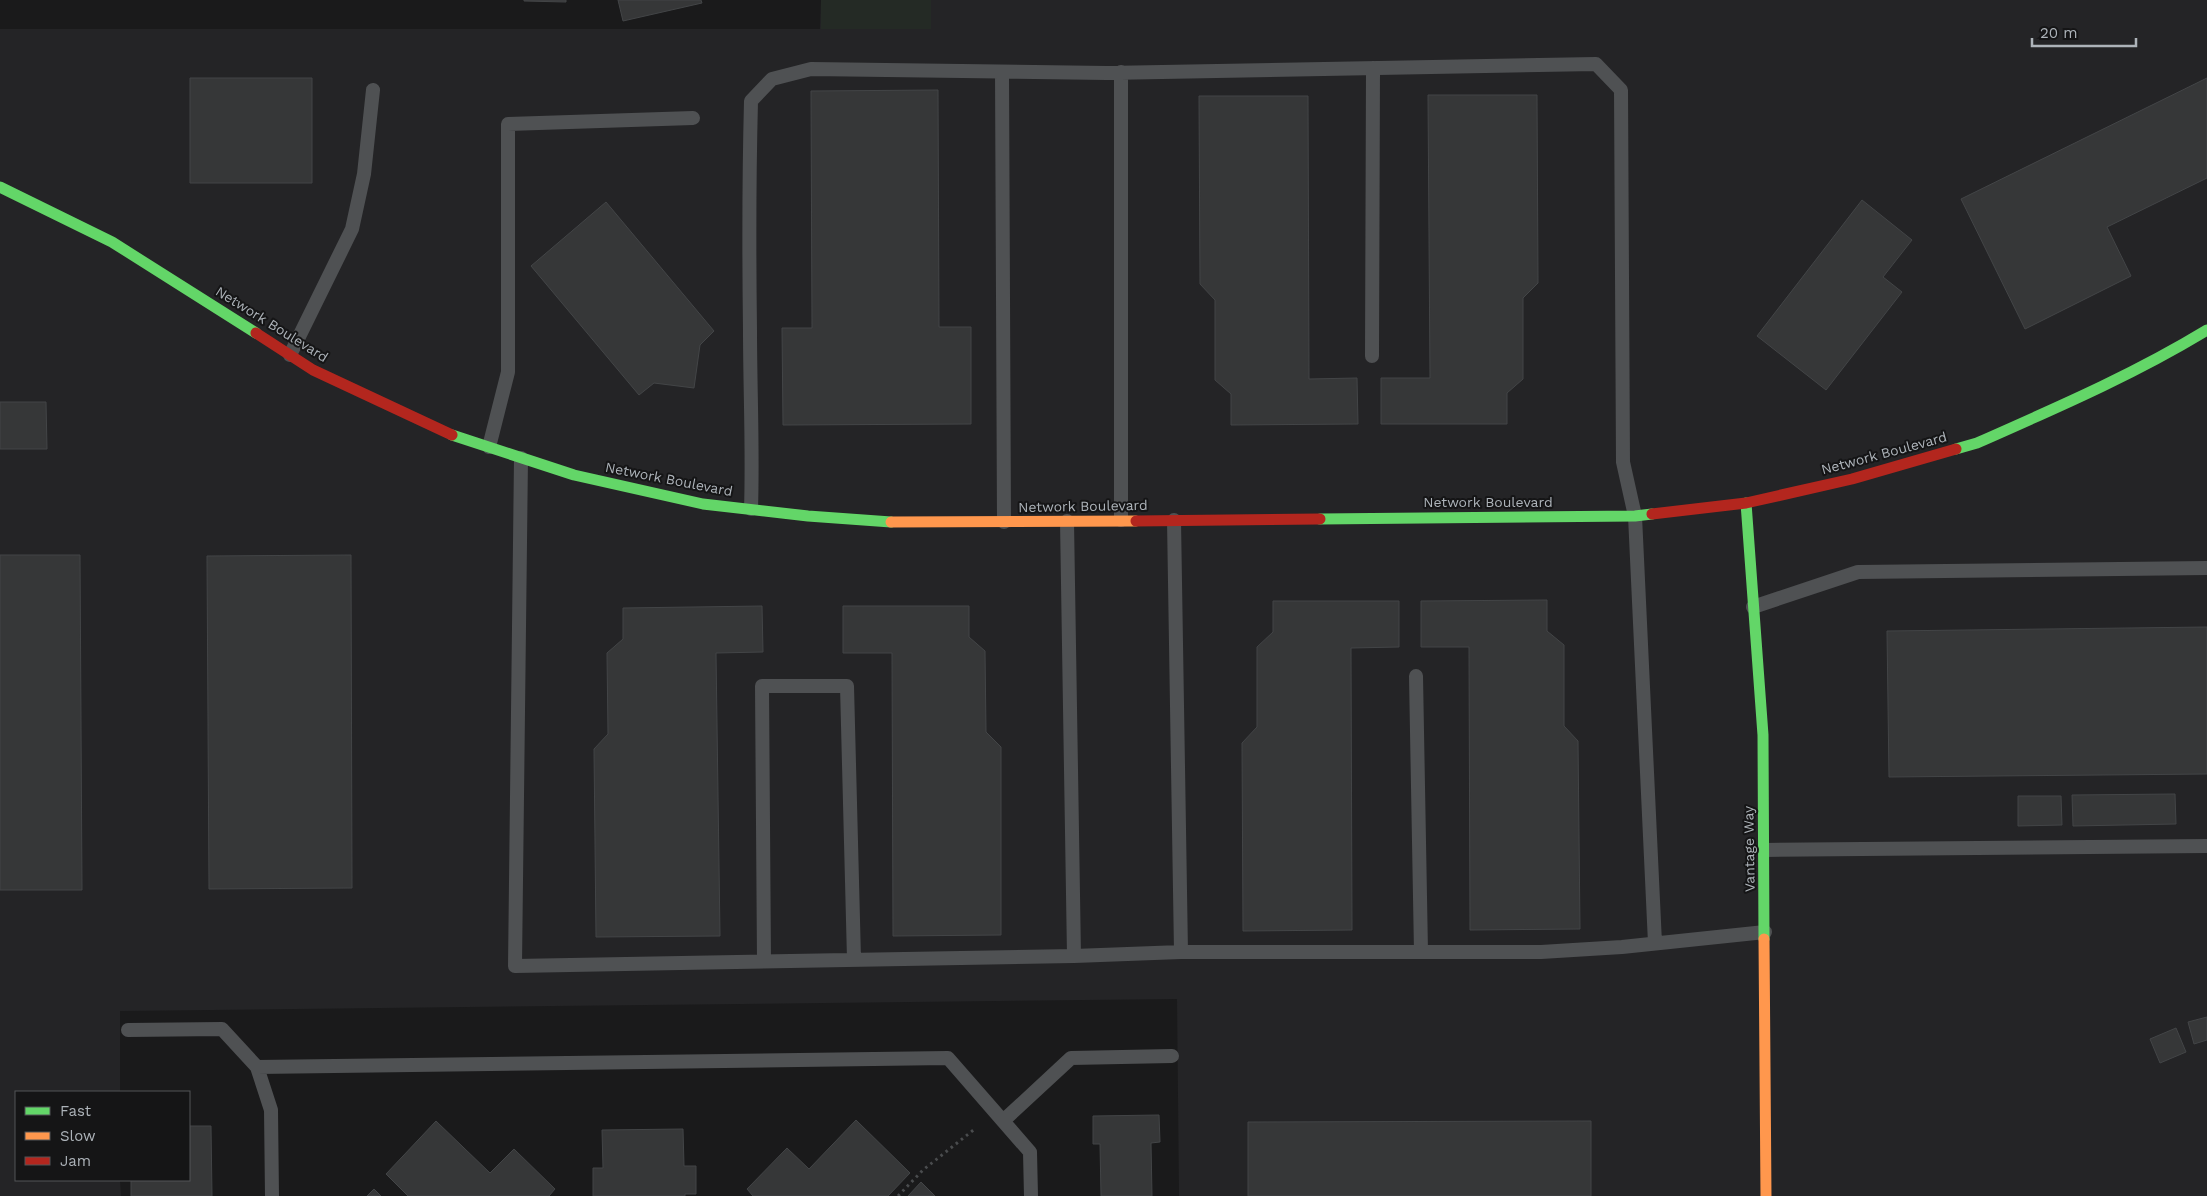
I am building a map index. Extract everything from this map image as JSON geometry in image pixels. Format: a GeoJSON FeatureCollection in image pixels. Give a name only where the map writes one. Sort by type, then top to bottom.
{"type":"FeatureCollection","features":[{"type":"Feature","properties":{"kind":"street","name":"Network Boulevard"},"geometry":{"type":"LineString","coordinates":[[0,187],[112,242],[184,286],[313,370],[454,436],[574,475],[694,502],[808,516],[901,524],[1122,520],[1635,516],[1746,503],[1852,479],[1977,443],[2100,389],[2161,358],[2207,330]]}},
{"type":"Feature","properties":{"kind":"street","name":"Vantage Way"},"geometry":{"type":"LineString","coordinates":[[1746,503],[1763,735],[1766,1196]]}},
{"type":"Feature","properties":{"kind":"lane"},"geometry":{"type":"LineString","coordinates":[[751,509],[753,461],[749,165],[751,101],[772,79],[811,69],[1122,72],[1596,64],[1621,90],[1623,462],[1635,516],[1655,943]]}},
{"type":"Feature","properties":{"kind":"lane"},"geometry":{"type":"LineString","coordinates":[[1372,356],[1373,68]]}},
{"type":"Feature","properties":{"kind":"lane"},"geometry":{"type":"LineString","coordinates":[[1002,72],[1004,522]]}},
{"type":"Feature","properties":{"kind":"lane"},"geometry":{"type":"LineString","coordinates":[[1122,72],[1122,520]]}},
{"type":"Feature","properties":{"kind":"lane"},"geometry":{"type":"LineString","coordinates":[[290,355],[352,230],[364,174],[373,90]]}},
{"type":"Feature","properties":{"kind":"lane"},"geometry":{"type":"LineString","coordinates":[[489,447],[508,372],[508,124],[693,118]]}},
{"type":"Feature","properties":{"kind":"lane"},"geometry":{"type":"LineString","coordinates":[[521,458],[515,966],[1074,956],[1181,952],[1541,952],[1765,932]]}},
{"type":"Feature","properties":{"kind":"lane"},"geometry":{"type":"LineString","coordinates":[[1174,520],[1181,952]]}},
{"type":"Feature","properties":{"kind":"lane"},"geometry":{"type":"LineString","coordinates":[[1068,521],[1074,956]]}},
{"type":"Feature","properties":{"kind":"lane"},"geometry":{"type":"LineString","coordinates":[[1753,607],[1858,572],[2207,568]]}},
{"type":"Feature","properties":{"kind":"lane"},"geometry":{"type":"LineString","coordinates":[[1416,676],[1421,952]]}},
{"type":"Feature","properties":{"kind":"lane"},"geometry":{"type":"LineString","coordinates":[[764,961],[762,686],[847,686],[854,959]]}},
{"type":"Feature","properties":{"kind":"lane"},"geometry":{"type":"LineString","coordinates":[[1764,850],[2207,846]]}},
{"type":"Feature","properties":{"kind":"lane"},"geometry":{"type":"LineString","coordinates":[[128,1030],[222,1029],[257,1067],[271,1110],[272,1196]]}},
{"type":"Feature","properties":{"kind":"lane"},"geometry":{"type":"LineString","coordinates":[[999,1117],[1071,1058],[1172,1056]]}},
{"type":"Feature","properties":{"kind":"lane"},"geometry":{"type":"LineString","coordinates":[[257,1067],[948,1058],[1030,1152],[1031,1196]]}},
{"type":"Feature","properties":{"kind":"path"},"geometry":{"type":"LineString","coordinates":[[898,1196],[923,1170],[999,1117]]}},
{"type":"Feature","properties":{"kind":"shaded area"},"geometry":{"type":"Polygon","coordinates":[[[821,0],[2207,0],[2207,1196],[1179,1196],[1177,999],[120,1011],[120,1091],[15,1091],[15,1181],[120,1181],[121,1196],[0,1196],[0,29],[820,29],[821,0]]]}},
{"type":"Feature","properties":{"kind":"shaded area"},"geometry":{"type":"Polygon","coordinates":[[[821,0],[931,0],[931,29],[821,29],[821,0]]]}},
{"type":"Feature","properties":{"kind":"building"},"geometry":{"type":"Polygon","coordinates":[[[566,0],[566,2],[524,1],[566,0]]]}},
{"type":"Feature","properties":{"kind":"building"},"geometry":{"type":"Polygon","coordinates":[[[618,0],[701,0],[702,3],[623,21],[618,0]]]}},
{"type":"Feature","properties":{"kind":"building"},"geometry":{"type":"Polygon","coordinates":[[[190,78],[312,78],[312,183],[190,183],[190,78]]]}},
{"type":"Feature","properties":{"kind":"building"},"geometry":{"type":"Polygon","coordinates":[[[2207,78],[2207,178],[2107,227],[2131,276],[2025,329],[1961,199],[2207,78]]]}},
{"type":"Feature","properties":{"kind":"building"},"geometry":{"type":"Polygon","coordinates":[[[938,90],[939,327],[971,327],[971,424],[783,425],[782,328],[812,328],[811,91],[938,90]]]}},
{"type":"Feature","properties":{"kind":"building"},"geometry":{"type":"Polygon","coordinates":[[[1428,95],[1537,95],[1538,283],[1523,298],[1523,379],[1507,393],[1507,424],[1381,424],[1381,378],[1430,378],[1428,95]]]}},
{"type":"Feature","properties":{"kind":"building"},"geometry":{"type":"Polygon","coordinates":[[[1199,96],[1308,96],[1309,379],[1357,378],[1358,424],[1231,425],[1231,394],[1215,380],[1215,300],[1200,284],[1199,96]]]}},
{"type":"Feature","properties":{"kind":"building"},"geometry":{"type":"Polygon","coordinates":[[[1862,200],[1912,240],[1883,277],[1902,292],[1826,390],[1757,336],[1862,200]]]}},
{"type":"Feature","properties":{"kind":"building"},"geometry":{"type":"Polygon","coordinates":[[[606,202],[714,331],[700,345],[694,388],[654,383],[639,395],[531,266],[606,202]]]}},
{"type":"Feature","properties":{"kind":"building"},"geometry":{"type":"Polygon","coordinates":[[[0,402],[46,402],[47,449],[0,449],[0,402]]]}},
{"type":"Feature","properties":{"kind":"building"},"geometry":{"type":"Polygon","coordinates":[[[0,555],[80,555],[82,890],[0,890],[0,555]]]}},
{"type":"Feature","properties":{"kind":"building"},"geometry":{"type":"Polygon","coordinates":[[[351,555],[352,888],[209,889],[207,556],[351,555]]]}},
{"type":"Feature","properties":{"kind":"building"},"geometry":{"type":"Polygon","coordinates":[[[1547,600],[1547,631],[1564,645],[1564,726],[1578,741],[1580,929],[1470,930],[1469,647],[1421,647],[1421,601],[1547,600]]]}},
{"type":"Feature","properties":{"kind":"building"},"geometry":{"type":"Polygon","coordinates":[[[1273,601],[1399,601],[1399,647],[1351,648],[1352,930],[1243,931],[1242,743],[1257,727],[1257,647],[1273,632],[1273,601]]]}},
{"type":"Feature","properties":{"kind":"building"},"geometry":{"type":"Polygon","coordinates":[[[762,606],[763,652],[716,653],[720,936],[596,937],[594,749],[608,734],[607,653],[623,639],[623,608],[762,606]]]}},
{"type":"Feature","properties":{"kind":"building"},"geometry":{"type":"Polygon","coordinates":[[[843,606],[969,606],[969,637],[985,651],[986,732],[1001,747],[1001,935],[893,936],[892,653],[843,653],[843,606]]]}},
{"type":"Feature","properties":{"kind":"building"},"geometry":{"type":"Polygon","coordinates":[[[2207,627],[2207,774],[1889,777],[1887,631],[2207,627]]]}},
{"type":"Feature","properties":{"kind":"building"},"geometry":{"type":"Polygon","coordinates":[[[2175,794],[2176,824],[2073,826],[2072,795],[2175,794]]]}},
{"type":"Feature","properties":{"kind":"building"},"geometry":{"type":"Polygon","coordinates":[[[2018,796],[2061,796],[2062,825],[2018,826],[2018,796]]]}},
{"type":"Feature","properties":{"kind":"building"},"geometry":{"type":"Polygon","coordinates":[[[2207,1017],[2207,1040],[2194,1044],[2188,1022],[2207,1017]]]}},
{"type":"Feature","properties":{"kind":"building"},"geometry":{"type":"Polygon","coordinates":[[[2176,1028],[2186,1052],[2160,1063],[2150,1039],[2176,1028]]]}},
{"type":"Feature","properties":{"kind":"building"},"geometry":{"type":"Polygon","coordinates":[[[1159,1115],[1160,1142],[1151,1143],[1152,1196],[1101,1196],[1100,1144],[1093,1144],[1093,1116],[1159,1115]]]}},
{"type":"Feature","properties":{"kind":"building"},"geometry":{"type":"Polygon","coordinates":[[[856,1120],[910,1173],[888,1196],[753,1196],[747,1189],[787,1148],[809,1169],[856,1120]]]}},
{"type":"Feature","properties":{"kind":"building"},"geometry":{"type":"Polygon","coordinates":[[[436,1121],[490,1173],[514,1149],[555,1189],[549,1196],[408,1196],[386,1174],[436,1121]]]}},
{"type":"Feature","properties":{"kind":"building"},"geometry":{"type":"Polygon","coordinates":[[[1591,1121],[1591,1196],[1248,1196],[1248,1122],[1591,1121]]]}},
{"type":"Feature","properties":{"kind":"building"},"geometry":{"type":"Polygon","coordinates":[[[190,1126],[211,1126],[212,1196],[131,1196],[131,1181],[190,1181],[190,1126]]]}},
{"type":"Feature","properties":{"kind":"building"},"geometry":{"type":"Polygon","coordinates":[[[683,1129],[684,1166],[696,1166],[696,1194],[685,1194],[685,1196],[593,1196],[593,1168],[603,1168],[602,1130],[683,1129]]]}},
{"type":"Feature","properties":{"kind":"building"},"geometry":{"type":"Polygon","coordinates":[[[921,1182],[935,1196],[908,1196],[921,1182]]]}},
{"type":"Feature","properties":{"kind":"building"},"geometry":{"type":"Polygon","coordinates":[[[374,1189],[381,1196],[367,1196],[374,1189]]]}},
{"type":"Feature","properties":{"kind":"traffic: fast"},"geometry":{"type":"LineString","coordinates":[[0,187],[112,242],[256,333]]}},
{"type":"Feature","properties":{"kind":"traffic: fast"},"geometry":{"type":"LineString","coordinates":[[1956,449],[1977,443],[2094,390],[2151,362],[2207,330]]}},
{"type":"Feature","properties":{"kind":"traffic: fast"},"geometry":{"type":"LineString","coordinates":[[452,435],[574,475],[703,504],[808,516],[891,522]]}},
{"type":"Feature","properties":{"kind":"traffic: fast"},"geometry":{"type":"LineString","coordinates":[[1746,503],[1763,735],[1764,939]]}},
{"type":"Feature","properties":{"kind":"traffic: fast"},"geometry":{"type":"LineString","coordinates":[[1320,519],[1635,516],[1652,514]]}},
{"type":"Feature","properties":{"kind":"traffic: slow"},"geometry":{"type":"LineString","coordinates":[[891,522],[1136,521]]}},
{"type":"Feature","properties":{"kind":"traffic: slow"},"geometry":{"type":"LineString","coordinates":[[1764,939],[1766,1196]]}},
{"type":"Feature","properties":{"kind":"traffic: jam"},"geometry":{"type":"LineString","coordinates":[[256,333],[313,370],[452,435]]}},
{"type":"Feature","properties":{"kind":"traffic: jam"},"geometry":{"type":"LineString","coordinates":[[1652,514],[1746,503],[1852,479],[1956,449]]}},
{"type":"Feature","properties":{"kind":"traffic: jam"},"geometry":{"type":"LineString","coordinates":[[1136,521],[1320,519]]}}]}
